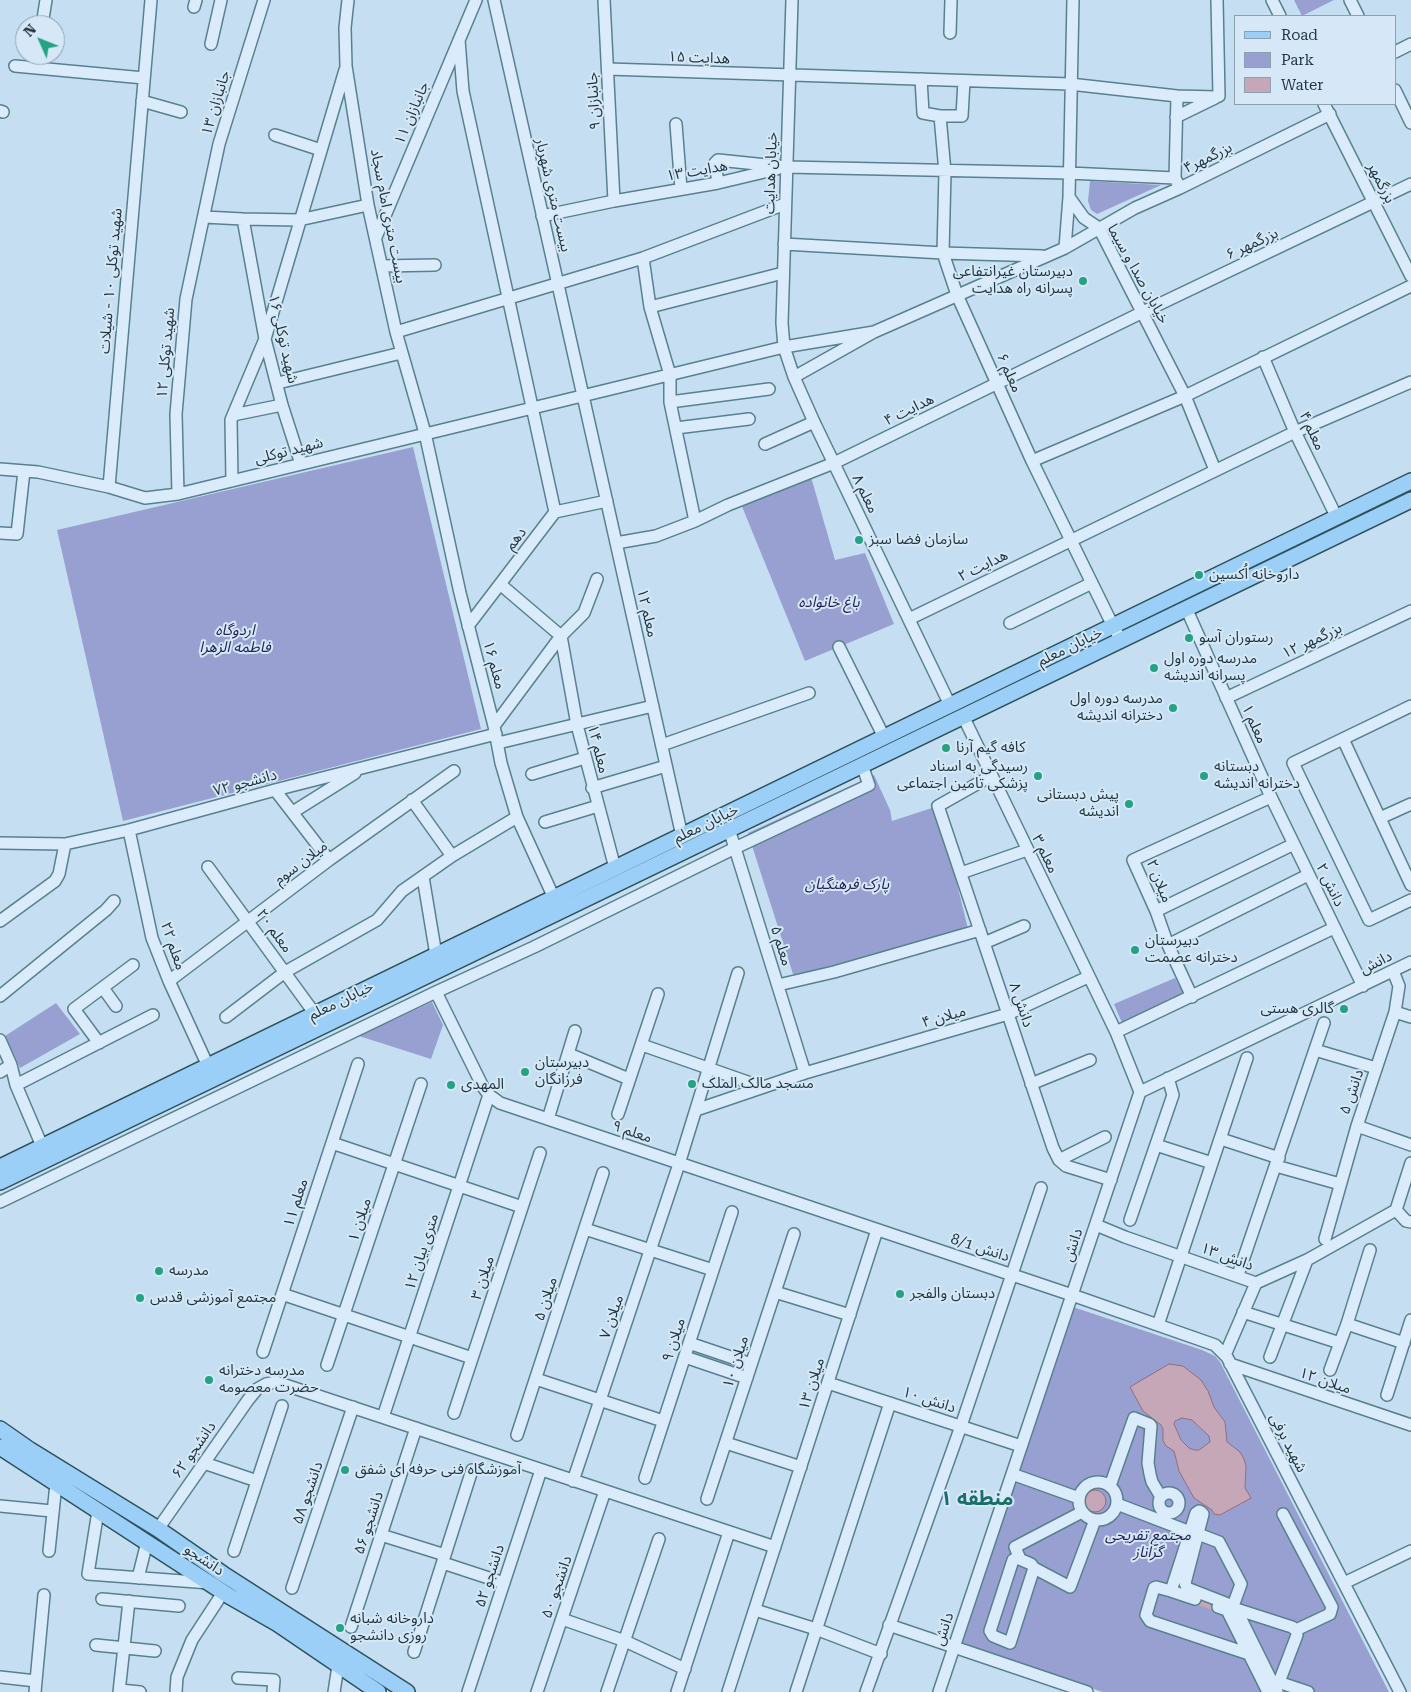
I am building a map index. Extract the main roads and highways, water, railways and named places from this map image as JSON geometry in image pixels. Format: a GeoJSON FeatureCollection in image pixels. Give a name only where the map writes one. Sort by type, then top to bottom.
{"type":"FeatureCollection","features":[{"type":"Feature","properties":{"kind":"main road","name":"خیابان معلم"},"geometry":{"type":"LineString","coordinates":[[0,1182],[148,1110],[271,1043],[315,1014],[1411,481]]}},
{"type":"Feature","properties":{"kind":"main road","name":"خیابان معلم"},"geometry":{"type":"LineString","coordinates":[[0,1167],[208,1066],[360,1008],[1411,500]]}},
{"type":"Feature","properties":{"kind":"main road","name":"دانشجو"},"geometry":{"type":"LineString","coordinates":[[0,1429],[56,1484],[147,1542],[221,1596],[278,1624],[378,1692]]}},
{"type":"Feature","properties":{"kind":"main road","name":"دانشجو"},"geometry":{"type":"LineString","coordinates":[[0,1447],[27,1456],[158,1530],[407,1692]]}},
{"type":"Feature","properties":{"kind":"water"},"geometry":{"type":"Polygon","coordinates":[[[1169,1364],[1183,1366],[1201,1380],[1208,1391],[1214,1407],[1225,1422],[1227,1442],[1240,1452],[1244,1459],[1246,1466],[1245,1488],[1251,1498],[1220,1515],[1214,1514],[1212,1510],[1194,1498],[1179,1471],[1174,1451],[1166,1446],[1163,1441],[1161,1425],[1143,1411],[1130,1387],[1169,1364]],[[1182,1418],[1175,1421],[1174,1424],[1181,1440],[1189,1448],[1199,1450],[1210,1442],[1209,1436],[1192,1420],[1182,1418]]]}},
{"type":"Feature","properties":{"kind":"water"},"geometry":{"type":"Polygon","coordinates":[[[1095,1490],[1103,1493],[1106,1501],[1103,1509],[1095,1512],[1087,1509],[1084,1501],[1087,1493],[1095,1490]]]}},
{"type":"Feature","properties":{"kind":"waterway"},"geometry":{"type":"LineString","coordinates":[[1190,1597],[1222,1609]]}},
{"type":"Feature","properties":{"kind":"place","name":"دبیرستان غیرانتفاعی پسرانه راه هدایت"},"geometry":{"type":"Point","coordinates":[1083,281]}},
{"type":"Feature","properties":{"kind":"place","name":"سازمان فضا سبز"},"geometry":{"type":"Point","coordinates":[859,540]}},
{"type":"Feature","properties":{"kind":"place","name":"داروخانه اُکسین"},"geometry":{"type":"Point","coordinates":[1199,575]}},
{"type":"Feature","properties":{"kind":"place","name":"رستوران آسو"},"geometry":{"type":"Point","coordinates":[1189,638]}},
{"type":"Feature","properties":{"kind":"place","name":"مدرسه دوره اول پسرانه اندیشه"},"geometry":{"type":"Point","coordinates":[1154,668]}},
{"type":"Feature","properties":{"kind":"place","name":"مدرسه دوره اول دخترانه اندیشه"},"geometry":{"type":"Point","coordinates":[1173,708]}},
{"type":"Feature","properties":{"kind":"place","name":"کافه گیم آرنا"},"geometry":{"type":"Point","coordinates":[946,748]}},
{"type":"Feature","properties":{"kind":"place","name":"رسیدگی به اسناد پزشکی تامین اجتماعی"},"geometry":{"type":"Point","coordinates":[1038,776]}},
{"type":"Feature","properties":{"kind":"place","name":"دبستانه دخترانه اندیشه"},"geometry":{"type":"Point","coordinates":[1204,776]}},
{"type":"Feature","properties":{"kind":"place","name":"پیش دبستانی اندیشه"},"geometry":{"type":"Point","coordinates":[1129,804]}},
{"type":"Feature","properties":{"kind":"place","name":"دبیرستان دخترانه عصمت"},"geometry":{"type":"Point","coordinates":[1135,950]}},
{"type":"Feature","properties":{"kind":"place","name":"گالری هستی"},"geometry":{"type":"Point","coordinates":[1344,1009]}},
{"type":"Feature","properties":{"kind":"place","name":"دبیرستان فرزانگان"},"geometry":{"type":"Point","coordinates":[525,1072]}},
{"type":"Feature","properties":{"kind":"place","name":"مسجد مالک الملک"},"geometry":{"type":"Point","coordinates":[692,1084]}},
{"type":"Feature","properties":{"kind":"place","name":"المهدی"},"geometry":{"type":"Point","coordinates":[451,1085]}},
{"type":"Feature","properties":{"kind":"place","name":"مدرسه"},"geometry":{"type":"Point","coordinates":[159,1271]}},
{"type":"Feature","properties":{"kind":"place","name":"دبستان والفجر"},"geometry":{"type":"Point","coordinates":[900,1294]}},
{"type":"Feature","properties":{"kind":"place","name":"مجتمع آموزشی قدس"},"geometry":{"type":"Point","coordinates":[140,1298]}},
{"type":"Feature","properties":{"kind":"place","name":"مدرسه دخترانه حضرت معصومه"},"geometry":{"type":"Point","coordinates":[209,1380]}},
{"type":"Feature","properties":{"kind":"place","name":"آموزشگاه فنی حرفه ای شفق"},"geometry":{"type":"Point","coordinates":[345,1470]}},
{"type":"Feature","properties":{"kind":"place","name":"داروخانه شبانه روزی دانشجو"},"geometry":{"type":"Point","coordinates":[340,1628]}},
{"type":"Feature","properties":{"kind":"district","name":"منطقه ۱"},"geometry":{"type":"Point","coordinates":[977,1499]}},
{"type":"Feature","properties":{"kind":"park label","name":"باغ خانواده"},"geometry":{"type":"Point","coordinates":[829,603]}},
{"type":"Feature","properties":{"kind":"park label","name":"اردوگاه فاطمه الزهرا"},"geometry":{"type":"Point","coordinates":[235,640]}},
{"type":"Feature","properties":{"kind":"park label","name":"پارک فرهنگیان"},"geometry":{"type":"Point","coordinates":[847,885]}},
{"type":"Feature","properties":{"kind":"park label","name":"مجتمع تفریحی گراناز"},"geometry":{"type":"Point","coordinates":[1148,1544]}}]}
